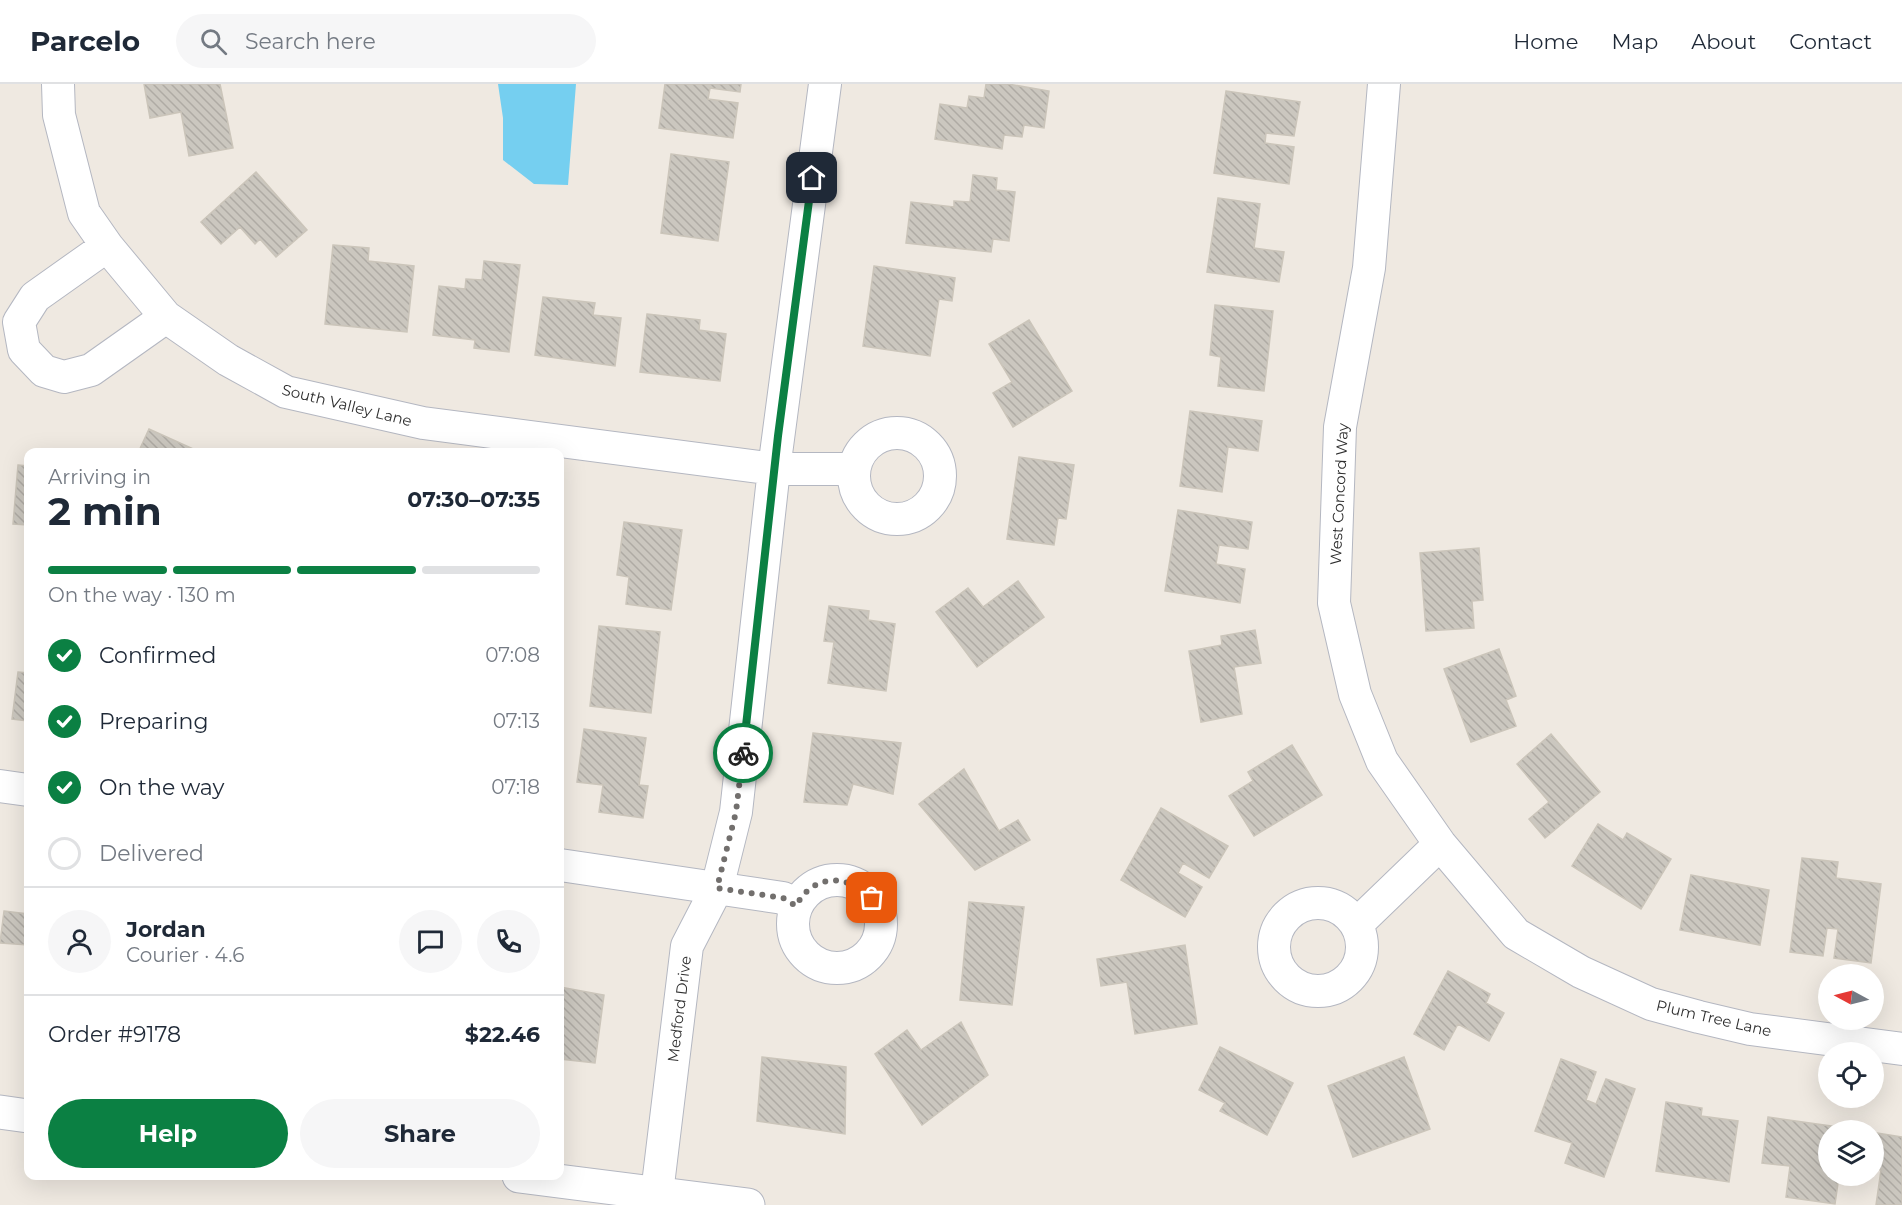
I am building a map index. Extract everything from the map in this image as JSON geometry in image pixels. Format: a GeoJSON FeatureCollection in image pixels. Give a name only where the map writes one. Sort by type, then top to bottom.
{"type":"FeatureCollection","features":[{"type":"Feature","properties":{"kind":"main road"},"geometry":{"type":"LineString","coordinates":[[0,1112],[24,1115]]}},
{"type":"Feature","properties":{"kind":"main road"},"geometry":{"type":"LineString","coordinates":[[551,1180],[748,1205]]}},
{"type":"Feature","properties":{"kind":"street","name":"South Valley Lane"},"geometry":{"type":"LineString","coordinates":[[58,84],[58,115],[84,213],[107,246],[166,317],[228,360],[286,392],[423,423],[774,468],[854,469]]}},
{"type":"Feature","properties":{"kind":"street","name":"Medford Drive"},"geometry":{"type":"LineString","coordinates":[[657,1193],[687,946],[717,888],[736,812],[774,468],[825,84]]}},
{"type":"Feature","properties":{"kind":"street","name":"West Concord Way"},"geometry":{"type":"LineString","coordinates":[[1384,84],[1369,268],[1341,427],[1334,603],[1355,694],[1382,762],[1440,844]]}},
{"type":"Feature","properties":{"kind":"street"},"geometry":{"type":"LineString","coordinates":[[107,246],[34,297],[19,322],[24,350],[44,371],[64,377],[91,370],[166,317]]}},
{"type":"Feature","properties":{"kind":"street"},"geometry":{"type":"LineString","coordinates":[[0,786],[24,789]]}},
{"type":"Feature","properties":{"kind":"street"},"geometry":{"type":"LineString","coordinates":[[1357,924],[1440,844]]}},
{"type":"Feature","properties":{"kind":"street","name":"Plum Tree Lane"},"geometry":{"type":"LineString","coordinates":[[1440,844],[1516,934],[1581,972],[1651,1004],[1750,1029],[1902,1049]]}},
{"type":"Feature","properties":{"kind":"street"},"geometry":{"type":"LineString","coordinates":[[564,866],[783,898],[796,906]]}},
{"type":"Feature","properties":{"kind":"water"},"geometry":{"type":"Polygon","coordinates":[[[498,84],[576,84],[568,185],[534,184],[503,160],[503,118],[498,84]]]}},
{"type":"Feature","properties":{"kind":"building"},"geometry":{"type":"Polygon","coordinates":[[[144,84],[220,84],[233,148],[189,156],[181,112],[150,118],[144,84]]]}},
{"type":"Feature","properties":{"kind":"building"},"geometry":{"type":"Polygon","coordinates":[[[665,84],[741,84],[740,92],[710,88],[708,99],[738,103],[733,138],[659,128],[665,84]]]}},
{"type":"Feature","properties":{"kind":"building"},"geometry":{"type":"Polygon","coordinates":[[[986,84],[1008,84],[1049,91],[1044,128],[1024,125],[1022,137],[1004,135],[1002,149],[935,139],[940,104],[967,108],[969,96],[984,98],[986,84]]]}},
{"type":"Feature","properties":{"kind":"building"},"geometry":{"type":"Polygon","coordinates":[[[1226,91],[1300,102],[1294,136],[1266,133],[1265,143],[1294,147],[1289,184],[1214,173],[1226,91]]]}},
{"type":"Feature","properties":{"kind":"building"},"geometry":{"type":"Polygon","coordinates":[[[671,154],[729,162],[718,241],[661,233],[671,154]]]}},
{"type":"Feature","properties":{"kind":"building"},"geometry":{"type":"Polygon","coordinates":[[[256,172],[307,230],[276,257],[260,239],[255,244],[240,227],[221,244],[201,222],[256,172]]]}},
{"type":"Feature","properties":{"kind":"building"},"geometry":{"type":"Polygon","coordinates":[[[973,175],[997,178],[996,190],[1015,192],[1009,241],[993,239],[991,252],[906,243],[911,202],[954,207],[954,201],[970,202],[973,175]]]}},
{"type":"Feature","properties":{"kind":"building"},"geometry":{"type":"Polygon","coordinates":[[[1218,198],[1260,204],[1254,248],[1284,252],[1279,282],[1207,272],[1218,198]]]}},
{"type":"Feature","properties":{"kind":"building"},"geometry":{"type":"Polygon","coordinates":[[[333,245],[369,248],[368,261],[414,266],[407,332],[325,324],[333,245]]]}},
{"type":"Feature","properties":{"kind":"building"},"geometry":{"type":"Polygon","coordinates":[[[484,261],[520,265],[509,352],[474,348],[475,340],[433,335],[439,286],[465,289],[466,279],[482,280],[484,261]]]}},
{"type":"Feature","properties":{"kind":"building"},"geometry":{"type":"Polygon","coordinates":[[[874,266],[955,278],[952,301],[939,299],[930,356],[863,346],[874,266]]]}},
{"type":"Feature","properties":{"kind":"building"},"geometry":{"type":"Polygon","coordinates":[[[543,297],[595,303],[593,315],[621,318],[615,366],[535,355],[543,297]]]}},
{"type":"Feature","properties":{"kind":"building"},"geometry":{"type":"Polygon","coordinates":[[[1215,305],[1273,311],[1264,391],[1218,386],[1221,357],[1210,355],[1215,305]]]}},
{"type":"Feature","properties":{"kind":"building"},"geometry":{"type":"Polygon","coordinates":[[[647,314],[700,320],[699,330],[726,334],[720,381],[640,372],[647,314]]]}},
{"type":"Feature","properties":{"kind":"building"},"geometry":{"type":"Polygon","coordinates":[[[1029,320],[1072,391],[1013,427],[993,393],[1012,382],[989,344],[1029,320]]]}},
{"type":"Feature","properties":{"kind":"building"},"geometry":{"type":"Polygon","coordinates":[[[1190,411],[1262,421],[1258,451],[1228,447],[1222,492],[1180,486],[1190,411]]]}},
{"type":"Feature","properties":{"kind":"building"},"geometry":{"type":"Polygon","coordinates":[[[149,429],[191,448],[140,448],[149,429]]]}},
{"type":"Feature","properties":{"kind":"building"},"geometry":{"type":"Polygon","coordinates":[[[1019,457],[1074,465],[1066,519],[1058,518],[1054,545],[1007,539],[1019,457]]]}},
{"type":"Feature","properties":{"kind":"building"},"geometry":{"type":"Polygon","coordinates":[[[18,465],[24,466],[24,525],[13,524],[18,465]]]}},
{"type":"Feature","properties":{"kind":"building"},"geometry":{"type":"Polygon","coordinates":[[[1178,510],[1252,522],[1248,549],[1219,545],[1216,564],[1245,569],[1240,603],[1165,591],[1178,510]]]}},
{"type":"Feature","properties":{"kind":"building"},"geometry":{"type":"Polygon","coordinates":[[[624,522],[682,530],[671,610],[626,604],[629,577],[617,575],[624,522]]]}},
{"type":"Feature","properties":{"kind":"building"},"geometry":{"type":"Polygon","coordinates":[[[1479,548],[1483,600],[1472,601],[1474,628],[1426,631],[1420,553],[1479,548]]]}},
{"type":"Feature","properties":{"kind":"building"},"geometry":{"type":"Polygon","coordinates":[[[1018,581],[1044,617],[977,667],[936,612],[968,588],[983,607],[1018,581]]]}},
{"type":"Feature","properties":{"kind":"building"},"geometry":{"type":"Polygon","coordinates":[[[829,606],[869,611],[868,620],[895,624],[886,691],[828,683],[834,642],[824,641],[829,606]]]}},
{"type":"Feature","properties":{"kind":"building"},"geometry":{"type":"Polygon","coordinates":[[[599,626],[660,632],[651,713],[590,706],[599,626]]]}},
{"type":"Feature","properties":{"kind":"building"},"geometry":{"type":"Polygon","coordinates":[[[1255,630],[1261,663],[1234,667],[1242,714],[1201,722],[1189,651],[1222,645],[1221,636],[1255,630]]]}},
{"type":"Feature","properties":{"kind":"building"},"geometry":{"type":"Polygon","coordinates":[[[1499,649],[1516,696],[1506,700],[1516,726],[1471,742],[1444,669],[1499,649]]]}},
{"type":"Feature","properties":{"kind":"building"},"geometry":{"type":"Polygon","coordinates":[[[18,672],[24,673],[24,720],[12,719],[18,672]]]}},
{"type":"Feature","properties":{"kind":"building"},"geometry":{"type":"Polygon","coordinates":[[[584,729],[646,738],[639,785],[648,786],[643,818],[599,812],[603,785],[577,782],[584,729]]]}},
{"type":"Feature","properties":{"kind":"building"},"geometry":{"type":"Polygon","coordinates":[[[813,733],[901,743],[893,794],[853,784],[847,805],[804,802],[813,733]]]}},
{"type":"Feature","properties":{"kind":"building"},"geometry":{"type":"Polygon","coordinates":[[[1551,734],[1600,792],[1545,838],[1529,819],[1549,802],[1517,764],[1551,734]]]}},
{"type":"Feature","properties":{"kind":"building"},"geometry":{"type":"Polygon","coordinates":[[[1292,745],[1322,795],[1254,836],[1229,796],[1253,781],[1248,772],[1292,745]]]}},
{"type":"Feature","properties":{"kind":"building"},"geometry":{"type":"Polygon","coordinates":[[[964,769],[999,831],[1018,820],[1030,840],[975,870],[919,804],[964,769]]]}},
{"type":"Feature","properties":{"kind":"building"},"geometry":{"type":"Polygon","coordinates":[[[1161,808],[1228,846],[1209,878],[1183,863],[1178,873],[1202,887],[1185,917],[1121,880],[1161,808]]]}},
{"type":"Feature","properties":{"kind":"building"},"geometry":{"type":"Polygon","coordinates":[[[1598,824],[1623,840],[1627,833],[1671,859],[1641,909],[1572,866],[1598,824]]]}},
{"type":"Feature","properties":{"kind":"building"},"geometry":{"type":"Polygon","coordinates":[[[1802,858],[1838,862],[1836,878],[1881,884],[1871,963],[1834,958],[1838,929],[1827,928],[1823,956],[1790,952],[1802,858]]]}},
{"type":"Feature","properties":{"kind":"building"},"geometry":{"type":"Polygon","coordinates":[[[1691,875],[1769,890],[1760,945],[1680,930],[1691,875]]]}},
{"type":"Feature","properties":{"kind":"building"},"geometry":{"type":"Polygon","coordinates":[[[969,902],[1024,907],[1012,1005],[960,1000],[969,902]]]}},
{"type":"Feature","properties":{"kind":"building"},"geometry":{"type":"Polygon","coordinates":[[[4,911],[24,914],[24,945],[0,943],[4,911]]]}},
{"type":"Feature","properties":{"kind":"building"},"geometry":{"type":"Polygon","coordinates":[[[1185,945],[1197,1024],[1135,1034],[1127,982],[1101,986],[1097,959],[1185,945]]]}},
{"type":"Feature","properties":{"kind":"building"},"geometry":{"type":"Polygon","coordinates":[[[1448,971],[1490,994],[1486,1003],[1504,1013],[1489,1041],[1458,1024],[1444,1050],[1414,1034],[1448,971]]]}},
{"type":"Feature","properties":{"kind":"building"},"geometry":{"type":"Polygon","coordinates":[[[564,988],[604,995],[595,1063],[564,1059],[564,988]]]}},
{"type":"Feature","properties":{"kind":"building"},"geometry":{"type":"Polygon","coordinates":[[[961,1022],[988,1075],[922,1125],[875,1054],[907,1030],[921,1050],[961,1022]]]}},
{"type":"Feature","properties":{"kind":"building"},"geometry":{"type":"Polygon","coordinates":[[[1220,1047],[1293,1083],[1267,1135],[1220,1111],[1225,1103],[1199,1090],[1220,1047]]]}},
{"type":"Feature","properties":{"kind":"building"},"geometry":{"type":"Polygon","coordinates":[[[762,1057],[846,1067],[845,1134],[757,1121],[762,1057]]]}},
{"type":"Feature","properties":{"kind":"building"},"geometry":{"type":"Polygon","coordinates":[[[1404,1057],[1430,1129],[1353,1157],[1328,1086],[1404,1057]]]}},
{"type":"Feature","properties":{"kind":"building"},"geometry":{"type":"Polygon","coordinates":[[[1561,1059],[1596,1072],[1586,1100],[1596,1104],[1606,1079],[1635,1089],[1604,1177],[1565,1163],[1572,1143],[1535,1131],[1561,1059]]]}},
{"type":"Feature","properties":{"kind":"building"},"geometry":{"type":"Polygon","coordinates":[[[1666,1102],[1702,1108],[1701,1116],[1738,1121],[1729,1182],[1656,1171],[1666,1102]]]}},
{"type":"Feature","properties":{"kind":"building"},"geometry":{"type":"Polygon","coordinates":[[[1768,1117],[1818,1124],[1818,1186],[1838,1186],[1835,1204],[1786,1197],[1790,1166],[1762,1163],[1768,1117]]]}},
{"type":"Feature","properties":{"kind":"building"},"geometry":{"type":"Polygon","coordinates":[[[1884,1134],[1902,1137],[1902,1205],[1876,1205],[1879,1186],[1884,1186],[1884,1134]]]}},
{"type":"Feature","properties":{"kind":"way so far"},"geometry":{"type":"LineString","coordinates":[[743,753],[736,812],[717,888],[783,898],[796,906],[810,888],[831,880],[850,882],[861,887],[872,898]]}},
{"type":"Feature","properties":{"kind":"route"},"geometry":{"type":"LineString","coordinates":[[743,753],[778,436],[812,178]]}}]}
